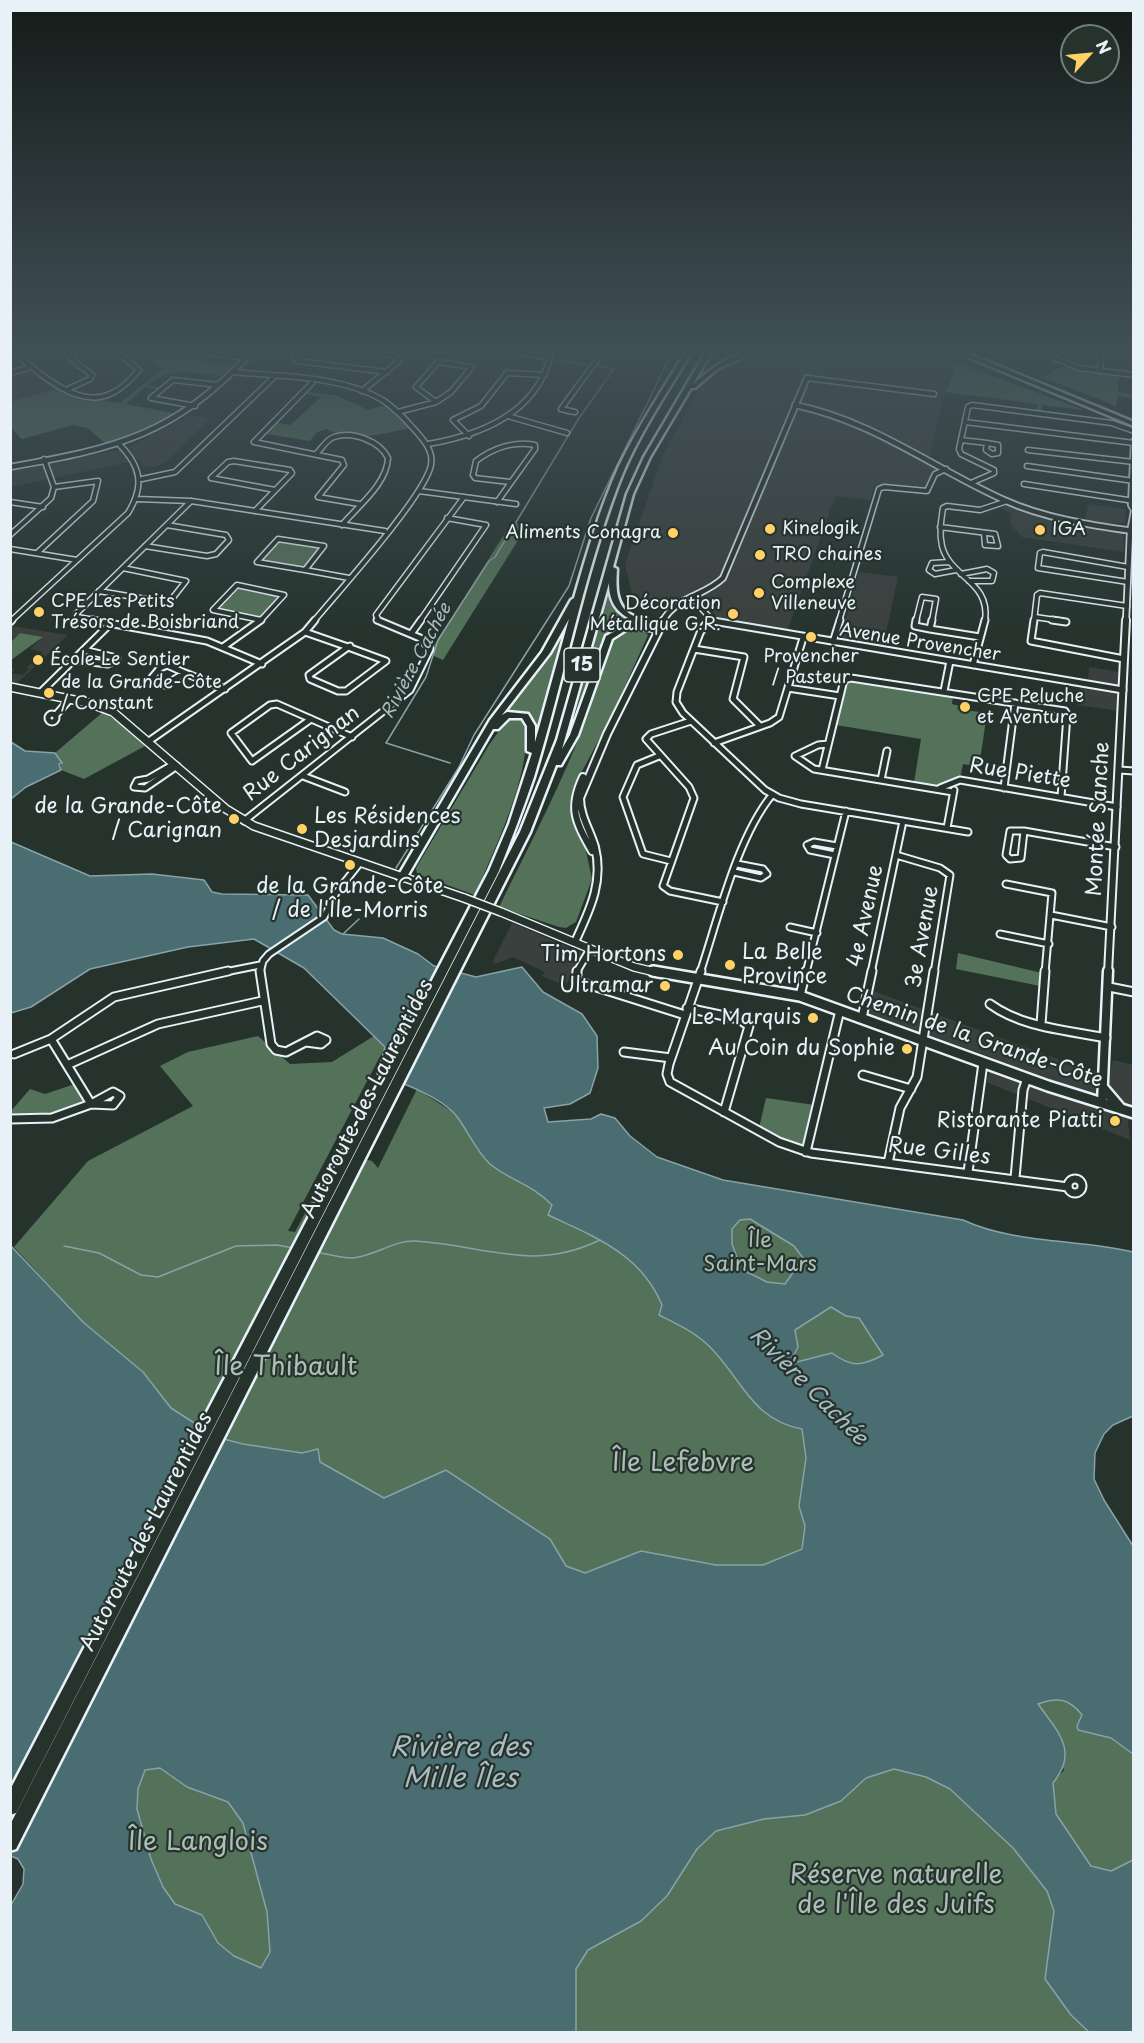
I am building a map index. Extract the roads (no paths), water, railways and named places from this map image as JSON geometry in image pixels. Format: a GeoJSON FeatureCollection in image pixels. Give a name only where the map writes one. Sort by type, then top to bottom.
{"type":"FeatureCollection","features":[{"type":"Feature","properties":{"kind":"highway","name":"Autoroute des Laurentides"},"geometry":{"type":"LineString","coordinates":[[10,1843],[459,952],[501,854],[532,763],[617,477],[631,448]]}},
{"type":"Feature","properties":{"kind":"highway","name":"Autoroute des Laurentides"},"geometry":{"type":"LineString","coordinates":[[10,1807],[459,952],[525,832],[546,783],[564,730],[614,545],[640,472],[653,448]]}},
{"type":"Feature","properties":{"kind":"highway"},"geometry":{"type":"LineString","coordinates":[[614,545],[612,588],[616,605],[631,619],[659,627]]}},
{"type":"Feature","properties":{"kind":"highway"},"geometry":{"type":"LineString","coordinates":[[402,878],[499,712],[548,651],[583,587]]}},
{"type":"Feature","properties":{"kind":"highway"},"geometry":{"type":"LineString","coordinates":[[546,783],[574,735],[609,638],[619,629],[628,626],[659,627]]}},
{"type":"Feature","properties":{"kind":"highway"},"geometry":{"type":"LineString","coordinates":[[463,774],[499,722],[510,714],[523,715],[529,721],[532,763]]}},
{"type":"Feature","properties":{"kind":"main road","name":"Chemin de la Grande-Côte"},"geometry":{"type":"LineString","coordinates":[[10,687],[70,699],[113,712],[226,809],[243,821],[275,835],[464,898],[641,969],[800,996],[983,1063],[1134,1113]]}},
{"type":"Feature","properties":{"kind":"main road"},"geometry":{"type":"LineString","coordinates":[[1086,1098],[1104,1090],[1122,1109]]}},
{"type":"Feature","properties":{"kind":"street"},"geometry":{"type":"LineString","coordinates":[[10,467],[99,448]]}},
{"type":"Feature","properties":{"kind":"street"},"geometry":{"type":"LineString","coordinates":[[10,622],[128,513],[137,499],[142,479],[133,460],[123,448]]}},
{"type":"Feature","properties":{"kind":"street"},"geometry":{"type":"LineString","coordinates":[[142,479],[175,472],[200,448]]}},
{"type":"Feature","properties":{"kind":"street"},"geometry":{"type":"LineString","coordinates":[[291,448],[342,460],[344,465],[318,497],[359,504]]}},
{"type":"Feature","properties":{"kind":"street"},"geometry":{"type":"LineString","coordinates":[[318,453],[322,448]]}},
{"type":"Feature","properties":{"kind":"street"},"geometry":{"type":"LineString","coordinates":[[342,525],[389,465],[383,448]]}},
{"type":"Feature","properties":{"kind":"street"},"geometry":{"type":"LineString","coordinates":[[149,741],[305,632],[419,491],[432,465],[433,456],[430,448]]}},
{"type":"Feature","properties":{"kind":"street"},"geometry":{"type":"LineString","coordinates":[[501,448],[485,454],[476,461],[473,475],[475,478],[510,482]]}},
{"type":"Feature","properties":{"kind":"street"},"geometry":{"type":"LineString","coordinates":[[497,502],[535,448]]}},
{"type":"Feature","properties":{"kind":"street"},"geometry":{"type":"LineString","coordinates":[[574,942],[596,894],[598,878],[596,858],[576,822],[573,805],[577,790],[659,627],[673,607],[711,588],[723,578],[777,448]]}},
{"type":"Feature","properties":{"kind":"street"},"geometry":{"type":"LineString","coordinates":[[908,448],[1007,501],[1072,521],[1132,531]]}},
{"type":"Feature","properties":{"kind":"street"},"geometry":{"type":"LineString","coordinates":[[961,448],[961,454],[994,470],[994,473],[971,483]]}},
{"type":"Feature","properties":{"kind":"street"},"geometry":{"type":"LineString","coordinates":[[1028,450],[1133,462]]}},
{"type":"Feature","properties":{"kind":"street"},"geometry":{"type":"LineString","coordinates":[[10,534],[51,498],[54,487],[44,460]]}},
{"type":"Feature","properties":{"kind":"street"},"geometry":{"type":"LineString","coordinates":[[255,511],[292,473],[290,470],[234,461],[228,462],[211,478],[275,490]]}},
{"type":"Feature","properties":{"kind":"street","name":"Montée Sanche"},"geometry":{"type":"LineString","coordinates":[[1102,1103],[1128,567],[1134,511],[1133,462]]}},
{"type":"Feature","properties":{"kind":"street"},"geometry":{"type":"LineString","coordinates":[[1027,466],[1133,481]]}},
{"type":"Feature","properties":{"kind":"street"},"geometry":{"type":"LineString","coordinates":[[833,642],[879,489],[885,487],[928,491],[935,474],[946,469]]}},
{"type":"Feature","properties":{"kind":"street"},"geometry":{"type":"LineString","coordinates":[[37,553],[93,501],[98,481],[90,480],[54,487]]}},
{"type":"Feature","properties":{"kind":"street"},"geometry":{"type":"LineString","coordinates":[[1024,483],[1132,500]]}},
{"type":"Feature","properties":{"kind":"street"},"geometry":{"type":"LineString","coordinates":[[419,491],[516,504]]}},
{"type":"Feature","properties":{"kind":"street"},"geometry":{"type":"LineString","coordinates":[[447,518],[486,525],[411,634],[382,624],[376,619],[376,615],[447,518],[464,497]]}},
{"type":"Feature","properties":{"kind":"street"},"geometry":{"type":"LineString","coordinates":[[137,499],[191,501],[385,531]]}},
{"type":"Feature","properties":{"kind":"street"},"geometry":{"type":"LineString","coordinates":[[191,501],[76,614],[77,617],[223,647],[262,663]]}},
{"type":"Feature","properties":{"kind":"street"},"geometry":{"type":"LineString","coordinates":[[974,665],[986,612],[983,599],[941,550],[940,527],[943,508],[947,506],[980,510],[1007,501]]}},
{"type":"Feature","properties":{"kind":"street"},"geometry":{"type":"LineString","coordinates":[[10,502],[43,507]]}},
{"type":"Feature","properties":{"kind":"street"},"geometry":{"type":"LineString","coordinates":[[145,546],[211,556],[230,540],[226,535],[167,525]]}},
{"type":"Feature","properties":{"kind":"street"},"geometry":{"type":"LineString","coordinates":[[10,526],[19,528]]}},
{"type":"Feature","properties":{"kind":"street"},"geometry":{"type":"LineString","coordinates":[[940,527],[984,533]]}},
{"type":"Feature","properties":{"kind":"street"},"geometry":{"type":"LineString","coordinates":[[305,571],[324,546],[278,539],[257,562],[305,571],[349,578]]}},
{"type":"Feature","properties":{"kind":"street"},"geometry":{"type":"LineString","coordinates":[[10,549],[77,560]]}},
{"type":"Feature","properties":{"kind":"street"},"geometry":{"type":"LineString","coordinates":[[1128,567],[1043,552],[1040,553],[1038,568],[1128,582]]}},
{"type":"Feature","properties":{"kind":"street"},"geometry":{"type":"LineString","coordinates":[[949,562],[933,562],[929,570],[935,574],[956,570]]}},
{"type":"Feature","properties":{"kind":"street"},"geometry":{"type":"LineString","coordinates":[[99,591],[163,602],[171,600],[186,581],[123,568]]}},
{"type":"Feature","properties":{"kind":"street"},"geometry":{"type":"LineString","coordinates":[[961,574],[987,569],[994,573],[991,582],[969,581]]}},
{"type":"Feature","properties":{"kind":"street"},"geometry":{"type":"LineString","coordinates":[[223,647],[261,620],[284,595],[237,585],[213,610],[261,620]]}},
{"type":"Feature","properties":{"kind":"street"},"geometry":{"type":"LineString","coordinates":[[1124,659],[1035,644],[1031,641],[1037,595],[1040,593],[1127,606]]}},
{"type":"Feature","properties":{"kind":"street"},"geometry":{"type":"LineString","coordinates":[[930,630],[936,599],[925,596],[922,597],[915,626],[930,630],[980,637]]}},
{"type":"Feature","properties":{"kind":"street"},"geometry":{"type":"LineString","coordinates":[[691,597],[713,621],[704,626],[694,649],[676,698],[680,710],[772,795],[792,802],[968,832]]}},
{"type":"Feature","properties":{"kind":"street"},"geometry":{"type":"LineString","coordinates":[[1035,617],[1066,622]]}},
{"type":"Feature","properties":{"kind":"street","name":"Avenue Provencher"},"geometry":{"type":"LineString","coordinates":[[713,621],[803,638],[1123,690]]}},
{"type":"Feature","properties":{"kind":"street"},"geometry":{"type":"LineString","coordinates":[[40,693],[111,623]]}},
{"type":"Feature","properties":{"kind":"street"},"geometry":{"type":"LineString","coordinates":[[305,632],[350,646],[386,661],[346,691],[338,692],[310,679],[309,675],[350,646]]}},
{"type":"Feature","properties":{"kind":"street","name":"Rue Carignan"},"geometry":{"type":"LineString","coordinates":[[243,821],[410,690],[429,649],[422,639],[411,634]]}},
{"type":"Feature","properties":{"kind":"street"},"geometry":{"type":"LineString","coordinates":[[1125,637],[1134,638]]}},
{"type":"Feature","properties":{"kind":"street"},"geometry":{"type":"LineString","coordinates":[[714,743],[779,717],[803,638]]}},
{"type":"Feature","properties":{"kind":"street"},"geometry":{"type":"LineString","coordinates":[[694,649],[744,657],[733,699],[760,726]]}},
{"type":"Feature","properties":{"kind":"street"},"geometry":{"type":"LineString","coordinates":[[74,660],[108,664],[117,658],[84,650]]}},
{"type":"Feature","properties":{"kind":"street"},"geometry":{"type":"LineString","coordinates":[[944,691],[950,661]]}},
{"type":"Feature","properties":{"kind":"street"},"geometry":{"type":"LineString","coordinates":[[186,672],[165,685],[150,680],[160,668],[167,665],[186,672],[225,689]]}},
{"type":"Feature","properties":{"kind":"street"},"geometry":{"type":"LineString","coordinates":[[822,770],[840,696],[847,678],[944,691],[1066,712],[1061,797]]}},
{"type":"Feature","properties":{"kind":"street"},"geometry":{"type":"LineString","coordinates":[[788,688],[840,696]]}},
{"type":"Feature","properties":{"kind":"street"},"geometry":{"type":"LineString","coordinates":[[55,716],[70,699]]}},
{"type":"Feature","properties":{"kind":"street"},"geometry":{"type":"LineString","coordinates":[[1004,788],[1015,703]]}},
{"type":"Feature","properties":{"kind":"street"},"geometry":{"type":"LineString","coordinates":[[311,719],[252,761],[231,733],[270,705],[277,704],[352,737]]}},
{"type":"Feature","properties":{"kind":"street"},"geometry":{"type":"LineString","coordinates":[[691,721],[647,736],[646,742],[689,787],[694,798],[663,882],[666,889],[723,902]]}},
{"type":"Feature","properties":{"kind":"street","name":"Rue Piette"},"geometry":{"type":"LineString","coordinates":[[828,744],[822,744],[795,755],[806,766],[822,770],[953,792],[955,784]]}},
{"type":"Feature","properties":{"kind":"street"},"geometry":{"type":"LineString","coordinates":[[881,780],[887,751]]}},
{"type":"Feature","properties":{"kind":"street"},"geometry":{"type":"LineString","coordinates":[[659,756],[637,765],[624,797],[643,854],[671,861]]}},
{"type":"Feature","properties":{"kind":"street"},"geometry":{"type":"LineString","coordinates":[[176,765],[145,788],[134,787],[137,781],[176,765]]}},
{"type":"Feature","properties":{"kind":"street"},"geometry":{"type":"LineString","coordinates":[[1119,770],[1134,771]]}},
{"type":"Feature","properties":{"kind":"street"},"geometry":{"type":"LineString","coordinates":[[303,776],[324,786],[345,792]]}},
{"type":"Feature","properties":{"kind":"street","name":"Rue Piette"},"geometry":{"type":"LineString","coordinates":[[936,789],[955,784],[960,780],[1117,807]]}},
{"type":"Feature","properties":{"kind":"street"},"geometry":{"type":"LineString","coordinates":[[947,828],[953,792]]}},
{"type":"Feature","properties":{"kind":"street"},"geometry":{"type":"LineString","coordinates":[[624,1052],[671,1058],[737,864],[758,812],[772,795]]}},
{"type":"Feature","properties":{"kind":"street"},"geometry":{"type":"LineString","coordinates":[[800,996],[846,811]]}},
{"type":"Feature","properties":{"kind":"street","name":"4e Avenue"},"geometry":{"type":"LineString","coordinates":[[861,1018],[903,821]]}},
{"type":"Feature","properties":{"kind":"street"},"geometry":{"type":"LineString","coordinates":[[1024,831],[1021,858],[1010,859],[1006,855],[1010,831],[1024,831],[1116,847]]}},
{"type":"Feature","properties":{"kind":"street"},"geometry":{"type":"LineString","coordinates":[[835,855],[812,850],[807,845],[814,842],[837,846]]}},
{"type":"Feature","properties":{"kind":"street","name":"3e Avenue"},"geometry":{"type":"LineString","coordinates":[[888,1163],[899,1110],[917,1077],[950,875],[938,867],[896,855]]}},
{"type":"Feature","properties":{"kind":"street"},"geometry":{"type":"LineString","coordinates":[[14,1054],[51,1040],[114,997],[162,984],[260,965],[268,955],[329,911],[333,897],[359,864]]}},
{"type":"Feature","properties":{"kind":"street"},"geometry":{"type":"LineString","coordinates":[[734,872],[761,878],[767,876],[763,869],[737,864]]}},
{"type":"Feature","properties":{"kind":"street"},"geometry":{"type":"LineString","coordinates":[[1006,884],[1051,892],[1041,1024]]}},
{"type":"Feature","properties":{"kind":"street"},"geometry":{"type":"LineString","coordinates":[[1051,915],[1112,927]]}},
{"type":"Feature","properties":{"kind":"street"},"geometry":{"type":"LineString","coordinates":[[790,927],[817,933]]}},
{"type":"Feature","properties":{"kind":"street"},"geometry":{"type":"LineString","coordinates":[[1000,934],[1048,944]]}},
{"type":"Feature","properties":{"kind":"street"},"geometry":{"type":"LineString","coordinates":[[590,949],[575,974],[577,981],[686,1011],[739,1019],[749,1025],[724,1112]]}},
{"type":"Feature","properties":{"kind":"street"},"geometry":{"type":"LineString","coordinates":[[260,965],[262,1001],[268,1010],[268,1039],[276,1050],[286,1052],[306,1042]]}},
{"type":"Feature","properties":{"kind":"street"},"geometry":{"type":"LineString","coordinates":[[1109,987],[1134,992]]}},
{"type":"Feature","properties":{"kind":"street"},"geometry":{"type":"LineString","coordinates":[[67,1065],[158,1024],[262,1001]]}},
{"type":"Feature","properties":{"kind":"street"},"geometry":{"type":"LineString","coordinates":[[990,1004],[1005,1014],[1106,1038]]}},
{"type":"Feature","properties":{"kind":"street"},"geometry":{"type":"LineString","coordinates":[[806,1152],[833,1031],[840,1010]]}},
{"type":"Feature","properties":{"kind":"street"},"geometry":{"type":"LineString","coordinates":[[10,1119],[57,1118],[91,1104],[51,1040]]}},
{"type":"Feature","properties":{"kind":"street","name":"Rue Gilles"},"geometry":{"type":"LineString","coordinates":[[671,1058],[667,1074],[671,1083],[785,1144],[806,1152],[1016,1178],[1068,1187]]}},
{"type":"Feature","properties":{"kind":"street"},"geometry":{"type":"LineString","coordinates":[[968,1172],[983,1063]]}},
{"type":"Feature","properties":{"kind":"street"},"geometry":{"type":"LineString","coordinates":[[863,1075],[911,1089]]}},
{"type":"Feature","properties":{"kind":"street"},"geometry":{"type":"LineString","coordinates":[[1016,1178],[1023,1090],[1027,1078]]}},
{"type":"Feature","properties":{"kind":"water"},"geometry":{"type":"Polygon","coordinates":[[[11,742],[25,751],[55,753],[62,763],[59,764],[61,770],[26,787],[11,799],[11,742]]]}},
{"type":"Feature","properties":{"kind":"water","name":"Rivière des Mille Îles"},"geometry":{"type":"Polygon","coordinates":[[[11,842],[90,876],[152,874],[204,880],[212,892],[222,894],[308,895],[334,930],[342,934],[383,938],[418,954],[434,966],[476,977],[522,967],[543,992],[582,1014],[597,1036],[598,1068],[590,1093],[570,1104],[544,1108],[548,1122],[591,1119],[601,1114],[615,1118],[630,1136],[657,1157],[723,1180],[963,1220],[983,1228],[1025,1237],[1133,1252],[1133,1416],[1113,1425],[1104,1434],[1095,1453],[1094,1479],[1104,1500],[1133,1546],[1133,1754],[1111,1738],[1078,1730],[1077,1726],[1082,1715],[1067,1702],[1051,1700],[1038,1704],[1058,1733],[1065,1751],[1061,1772],[1053,1783],[1056,1814],[1091,1866],[1111,1871],[1133,1860],[1133,2032],[1089,2032],[1071,2015],[1045,1979],[1054,1911],[1047,1891],[1013,1848],[950,1789],[926,1777],[894,1769],[866,1778],[841,1801],[805,1815],[764,1819],[716,1831],[697,1849],[667,1896],[641,1921],[588,1950],[576,1969],[576,2032],[11,2032],[11,1905],[23,1884],[24,1869],[18,1859],[11,1856],[11,1246],[84,1323],[143,1372],[171,1408],[216,1437],[243,1444],[302,1453],[318,1449],[320,1462],[384,1498],[446,1470],[550,1539],[566,1566],[585,1573],[641,1551],[716,1565],[763,1565],[802,1549],[805,1526],[799,1506],[806,1458],[802,1429],[785,1424],[759,1408],[710,1347],[686,1329],[659,1315],[662,1305],[653,1287],[629,1260],[615,1249],[583,1231],[548,1215],[552,1205],[537,1192],[490,1164],[458,1118],[442,1103],[420,1091],[377,1074],[385,1047],[304,968],[254,939],[188,947],[90,969],[31,1007],[11,1013],[11,842]],[[750,1219],[740,1220],[732,1229],[732,1244],[741,1269],[767,1282],[785,1284],[803,1258],[794,1246],[750,1219]],[[831,1307],[795,1330],[798,1347],[789,1364],[832,1353],[845,1361],[857,1364],[883,1355],[859,1318],[846,1316],[831,1307]],[[160,1768],[145,1770],[138,1789],[137,1809],[151,1859],[163,1887],[175,1904],[202,1915],[218,1943],[234,1956],[261,1968],[270,1952],[267,1912],[243,1823],[228,1802],[187,1787],[160,1768]]]}},
{"type":"Feature","properties":{"kind":"waterway","name":"Rivière Cachée"},"geometry":{"type":"LineString","coordinates":[[450,763],[386,743],[426,677],[438,640],[489,561],[495,557],[561,448]]}},
{"type":"Feature","properties":{"kind":"waterway"},"geometry":{"type":"LineString","coordinates":[[396,868],[459,767],[474,735],[569,586],[591,518],[625,448]]}},
{"type":"Feature","properties":{"kind":"waterway","name":"Rivière Cachée"},"geometry":{"type":"LineString","coordinates":[[343,934],[359,919]]}},
{"type":"Feature","properties":{"kind":"waterway"},"geometry":{"type":"LineString","coordinates":[[316,1252],[352,1258],[368,1255],[399,1243],[415,1241],[530,1256],[552,1255],[575,1250],[600,1240]]}},
{"type":"Feature","properties":{"kind":"waterway"},"geometry":{"type":"LineString","coordinates":[[64,1246],[99,1253],[141,1275],[158,1277],[236,1246],[277,1245],[293,1248]]}},
{"type":"Feature","properties":{"kind":"place","name":"Kinelogik"},"geometry":{"type":"Point","coordinates":[770,529]}},
{"type":"Feature","properties":{"kind":"place","name":"IGA"},"geometry":{"type":"Point","coordinates":[1040,530]}},
{"type":"Feature","properties":{"kind":"place","name":"Aliments Conagra"},"geometry":{"type":"Point","coordinates":[673,533]}},
{"type":"Feature","properties":{"kind":"place","name":"TRO chaines"},"geometry":{"type":"Point","coordinates":[760,555]}},
{"type":"Feature","properties":{"kind":"place","name":"Complexe Villeneuve"},"geometry":{"type":"Point","coordinates":[759,593]}},
{"type":"Feature","properties":{"kind":"place","name":"CPE Les Petits Trésors de Boisbriand"},"geometry":{"type":"Point","coordinates":[39,612]}},
{"type":"Feature","properties":{"kind":"place","name":"Décoration Métallique G.R."},"geometry":{"type":"Point","coordinates":[733,614]}},
{"type":"Feature","properties":{"kind":"place","name":"Provencher / Pasteur"},"geometry":{"type":"Point","coordinates":[811,637]}},
{"type":"Feature","properties":{"kind":"place","name":"École Le Sentier"},"geometry":{"type":"Point","coordinates":[38,660]}},
{"type":"Feature","properties":{"kind":"place","name":"de la Grande-Côte / Constant"},"geometry":{"type":"Point","coordinates":[49,693]}},
{"type":"Feature","properties":{"kind":"place","name":"CPE Peluche et Aventure"},"geometry":{"type":"Point","coordinates":[965,707]}},
{"type":"Feature","properties":{"kind":"place","name":"de la Grande-Côte / Carignan"},"geometry":{"type":"Point","coordinates":[234,819]}},
{"type":"Feature","properties":{"kind":"place","name":"Les Résidences Desjardins"},"geometry":{"type":"Point","coordinates":[302,829]}},
{"type":"Feature","properties":{"kind":"place","name":"de la Grande-Côte / de l'Île-Morris"},"geometry":{"type":"Point","coordinates":[350,865]}},
{"type":"Feature","properties":{"kind":"place","name":"Tim Hortons"},"geometry":{"type":"Point","coordinates":[678,955]}},
{"type":"Feature","properties":{"kind":"place","name":"La Belle Province"},"geometry":{"type":"Point","coordinates":[730,965]}},
{"type":"Feature","properties":{"kind":"place","name":"Ultramar"},"geometry":{"type":"Point","coordinates":[665,986]}},
{"type":"Feature","properties":{"kind":"place","name":"Le Marquis"},"geometry":{"type":"Point","coordinates":[813,1018]}},
{"type":"Feature","properties":{"kind":"place","name":"Au Coin du Sophie"},"geometry":{"type":"Point","coordinates":[907,1049]}},
{"type":"Feature","properties":{"kind":"place","name":"Ristorante Piatti"},"geometry":{"type":"Point","coordinates":[1115,1121]}},
{"type":"Feature","properties":{"kind":"park label","name":"Île Saint-Mars"},"geometry":{"type":"Point","coordinates":[760,1253]}},
{"type":"Feature","properties":{"kind":"park label","name":"Île Thibault"},"geometry":{"type":"Point","coordinates":[286,1368]}},
{"type":"Feature","properties":{"kind":"park label","name":"Île Lefebvre"},"geometry":{"type":"Point","coordinates":[683,1464]}},
{"type":"Feature","properties":{"kind":"park label","name":"Île Langlois"},"geometry":{"type":"Point","coordinates":[198,1843]}},
{"type":"Feature","properties":{"kind":"park label","name":"Réserve naturelle de l'Île des Juifs"},"geometry":{"type":"Point","coordinates":[896,1891]}}]}
